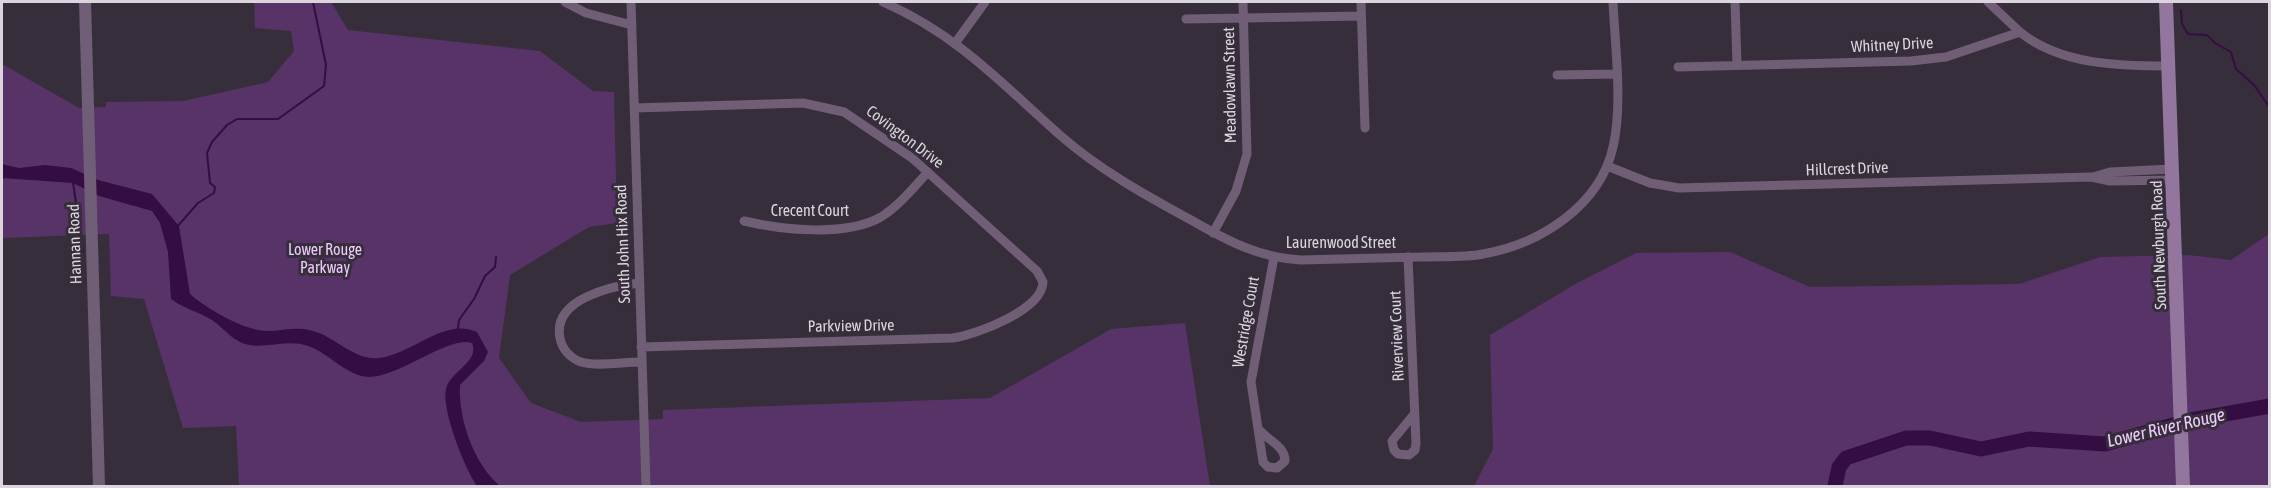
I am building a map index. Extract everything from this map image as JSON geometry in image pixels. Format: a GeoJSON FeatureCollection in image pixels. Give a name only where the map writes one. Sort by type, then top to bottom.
{"type":"FeatureCollection","features":[{"type":"Feature","properties":{"kind":"main road","name":"South Newburgh Road"},"geometry":{"type":"LineString","coordinates":[[2166,2],[2183,486]]}},
{"type":"Feature","properties":{"kind":"street","name":"Hannan Road"},"geometry":{"type":"LineString","coordinates":[[85,2],[99,486]]}},
{"type":"Feature","properties":{"kind":"street"},"geometry":{"type":"LineString","coordinates":[[565,2],[586,13],[632,25]]}},
{"type":"Feature","properties":{"kind":"street","name":"South John Hix Road"},"geometry":{"type":"LineString","coordinates":[[631,2],[646,486]]}},
{"type":"Feature","properties":{"kind":"street","name":"Laurenwood Street"},"geometry":{"type":"LineString","coordinates":[[883,2],[956,42],[1085,155],[1144,195],[1244,248],[1274,257],[1301,260],[1483,254],[1530,238],[1562,221],[1576,210],[1594,189],[1607,166],[1616,133],[1613,2]]}},
{"type":"Feature","properties":{"kind":"street"},"geometry":{"type":"LineString","coordinates":[[956,42],[985,2]]}},
{"type":"Feature","properties":{"kind":"street","name":"Meadowlawn Street"},"geometry":{"type":"LineString","coordinates":[[1214,233],[1236,191],[1246,154],[1243,2]]}},
{"type":"Feature","properties":{"kind":"street"},"geometry":{"type":"LineString","coordinates":[[1361,2],[1365,128]]}},
{"type":"Feature","properties":{"kind":"street"},"geometry":{"type":"LineString","coordinates":[[1735,2],[1737,65]]}},
{"type":"Feature","properties":{"kind":"street"},"geometry":{"type":"LineString","coordinates":[[1988,2],[2020,32],[2053,50],[2092,61],[2126,66],[2169,66]]}},
{"type":"Feature","properties":{"kind":"street"},"geometry":{"type":"LineString","coordinates":[[1186,19],[1244,20],[1361,16]]}},
{"type":"Feature","properties":{"kind":"street","name":"Whitney Drive"},"geometry":{"type":"LineString","coordinates":[[1678,68],[1911,61],[1946,57],[2020,32]]}},
{"type":"Feature","properties":{"kind":"street"},"geometry":{"type":"LineString","coordinates":[[1557,75],[1616,74]]}},
{"type":"Feature","properties":{"kind":"street","name":"Covington Drive"},"geometry":{"type":"LineString","coordinates":[[634,108],[803,103],[825,106],[861,121],[928,172],[1037,271],[1042,278],[1043,286]]}},
{"type":"Feature","properties":{"kind":"street","name":"Hillcrest Drive"},"geometry":{"type":"LineString","coordinates":[[1607,166],[1650,183],[1680,188],[2091,177],[2110,171],[2173,175]]}},
{"type":"Feature","properties":{"kind":"street","name":"Crecent Court"},"geometry":{"type":"LineString","coordinates":[[744,221],[782,228],[859,226],[881,217],[893,208],[928,172]]}},
{"type":"Feature","properties":{"kind":"street","name":"Westridge Court"},"geometry":{"type":"LineString","coordinates":[[1257,428],[1252,375],[1274,257]]}},
{"type":"Feature","properties":{"kind":"street","name":"Riverview Court"},"geometry":{"type":"LineString","coordinates":[[1408,257],[1415,413]]}},
{"type":"Feature","properties":{"kind":"street"},"geometry":{"type":"LineString","coordinates":[[639,283],[610,286],[589,295],[566,314],[560,324],[559,333],[566,351],[580,362],[642,362]]}},
{"type":"Feature","properties":{"kind":"street","name":"Parkview Drive"},"geometry":{"type":"LineString","coordinates":[[641,347],[953,338],[979,332],[1029,306],[1037,299],[1043,286]]}},
{"type":"Feature","properties":{"kind":"green space","name":"Lower Rouge Parkway"},"geometry":{"type":"Polygon","coordinates":[[[254,2],[331,2],[348,30],[540,51],[593,91],[614,92],[617,223],[589,227],[510,275],[499,358],[531,403],[581,422],[663,419],[663,410],[990,398],[1111,329],[1185,323],[1210,486],[239,486],[236,426],[183,428],[144,299],[111,296],[109,234],[2,238],[2,64],[79,108],[106,107],[106,102],[183,101],[268,82],[294,51],[291,31],[255,28],[254,2]]]}},
{"type":"Feature","properties":{"kind":"green space"},"geometry":{"type":"Polygon","coordinates":[[[2269,234],[2269,486],[1474,486],[1493,449],[1490,335],[1577,283],[1636,253],[1730,252],[1810,287],[2019,284],[2100,257],[2188,255],[2231,260],[2269,234]]]}},
{"type":"Feature","properties":{"kind":"shaded area"},"geometry":{"type":"Polygon","coordinates":[[[2,164],[19,168],[45,165],[71,168],[98,180],[152,194],[179,226],[190,294],[216,312],[248,327],[267,331],[296,329],[313,331],[361,356],[370,358],[392,355],[453,329],[477,332],[488,352],[484,361],[460,385],[462,412],[475,453],[482,466],[500,486],[477,486],[461,453],[447,410],[446,389],[453,377],[472,356],[472,343],[462,342],[451,345],[395,371],[369,377],[353,373],[316,349],[301,344],[256,346],[243,343],[212,320],[171,299],[168,252],[160,223],[152,211],[99,196],[73,183],[2,178],[2,164]]]}},
{"type":"Feature","properties":{"kind":"waterway"},"geometry":{"type":"LineString","coordinates":[[176,228],[198,203],[214,193],[215,187],[210,183],[207,153],[212,142],[227,125],[237,119],[278,119],[324,86],[326,65],[313,2]]}},
{"type":"Feature","properties":{"kind":"waterway"},"geometry":{"type":"LineString","coordinates":[[2181,10],[2182,24],[2188,34],[2207,35],[2215,43],[2231,52],[2236,69],[2254,85],[2270,108]]}},
{"type":"Feature","properties":{"kind":"waterway"},"geometry":{"type":"LineString","coordinates":[[73,182],[83,252]]}},
{"type":"Feature","properties":{"kind":"waterway"},"geometry":{"type":"LineString","coordinates":[[458,329],[459,320],[474,299],[485,276],[495,267],[496,257]]}},
{"type":"Feature","properties":{"kind":"waterway","name":"Lower River Rouge"},"geometry":{"type":"LineString","coordinates":[[1835,486],[1839,467],[1846,458],[1906,438],[1930,438],[1981,449],[2029,439],[2105,444],[2191,420],[2270,406]]}}]}
